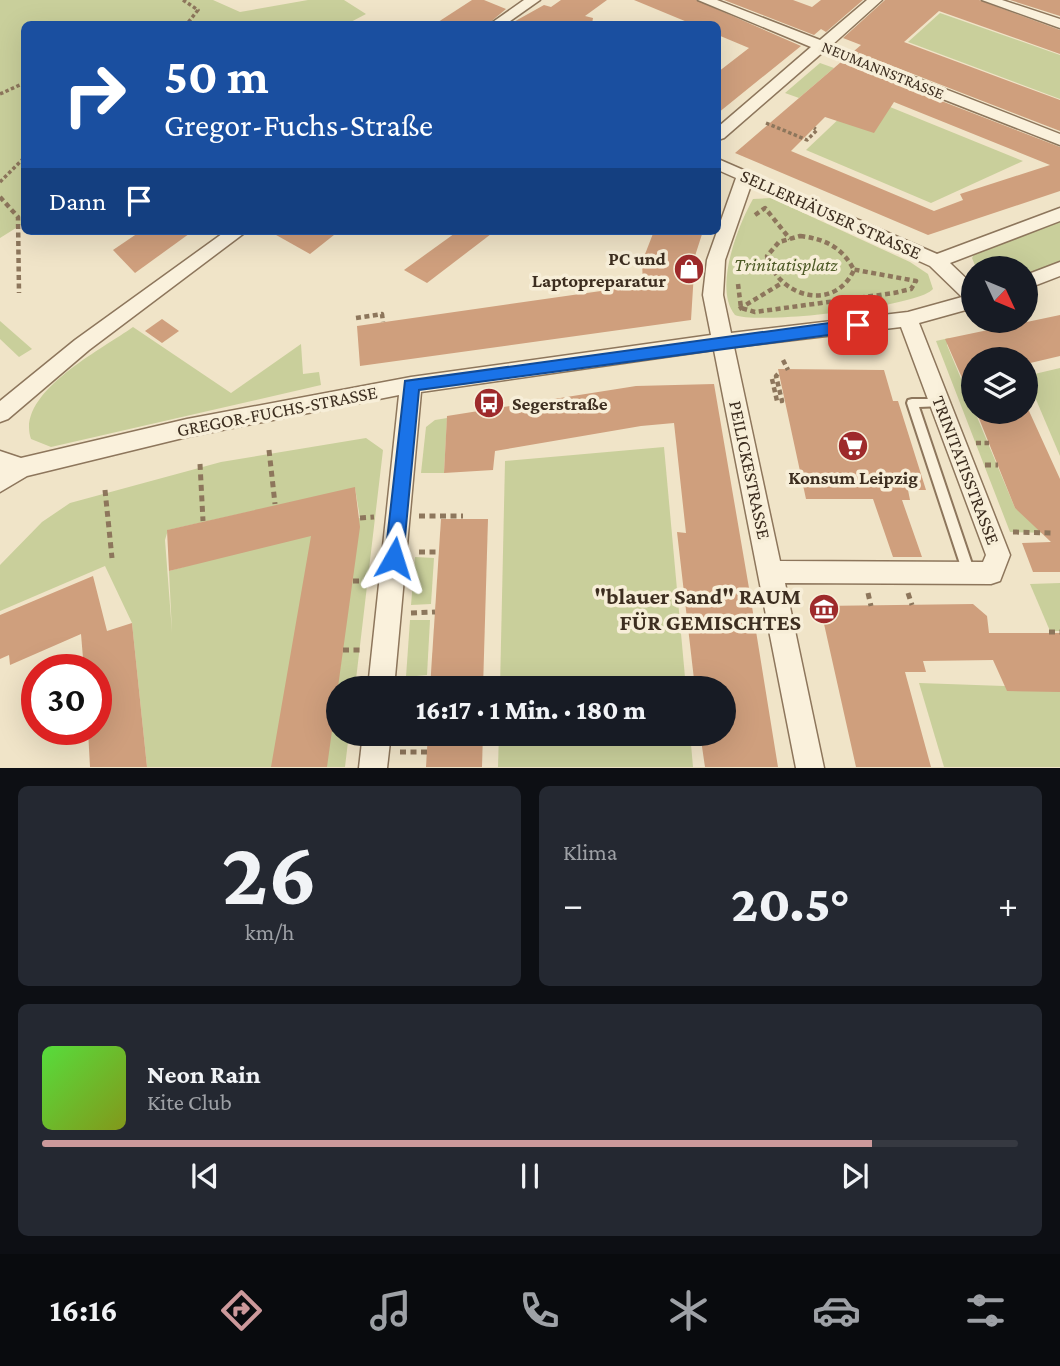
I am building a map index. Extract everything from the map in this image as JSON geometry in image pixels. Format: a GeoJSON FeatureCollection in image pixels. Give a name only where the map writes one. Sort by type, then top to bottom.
{"type":"FeatureCollection","features":[{"type":"Feature","properties":{"kind":"street"},"geometry":{"type":"LineString","coordinates":[[502,21],[533,0]]}},
{"type":"Feature","properties":{"kind":"street","name":"NEUMANNSTRASSE"},"geometry":{"type":"LineString","coordinates":[[705,0],[1060,140]]}},
{"type":"Feature","properties":{"kind":"street"},"geometry":{"type":"LineString","coordinates":[[721,132],[875,0]]}},
{"type":"Feature","properties":{"kind":"street"},"geometry":{"type":"LineString","coordinates":[[989,0],[1060,24]]}},
{"type":"Feature","properties":{"kind":"street","name":"SELLERHÄUSER STRASSE"},"geometry":{"type":"LineString","coordinates":[[721,165],[937,261],[961,286]]}},
{"type":"Feature","properties":{"kind":"street","name":"PEILICKESTRASSE"},"geometry":{"type":"LineString","coordinates":[[745,176],[716,260],[713,295],[810,768]]}},
{"type":"Feature","properties":{"kind":"street"},"geometry":{"type":"LineString","coordinates":[[937,261],[1060,214]]}},
{"type":"Feature","properties":{"kind":"street"},"geometry":{"type":"LineString","coordinates":[[0,413],[82,345],[233,235]]}},
{"type":"Feature","properties":{"kind":"street"},"geometry":{"type":"LineString","coordinates":[[1038,277],[1060,269]]}},
{"type":"Feature","properties":{"kind":"street","name":"GREGOR-FUCHS-STRASSE"},"geometry":{"type":"LineString","coordinates":[[10,464],[411,385],[724,341],[908,319],[961,303]]}},
{"type":"Feature","properties":{"kind":"street","name":"TRINITATISSTRASSE"},"geometry":{"type":"LineString","coordinates":[[771,572],[991,573],[998,555],[908,319]]}},
{"type":"Feature","properties":{"kind":"street"},"geometry":{"type":"LineString","coordinates":[[392,676],[411,385]]}},
{"type":"Feature","properties":{"kind":"street"},"geometry":{"type":"LineString","coordinates":[[0,482],[10,464]]}},
{"type":"Feature","properties":{"kind":"lane"},"geometry":{"type":"LineString","coordinates":[[939,403],[912,403],[969,573]]}},
{"type":"Feature","properties":{"kind":"path"},"geometry":{"type":"LineString","coordinates":[[180,7],[184,1],[198,10],[189,21]]}},
{"type":"Feature","properties":{"kind":"path"},"geometry":{"type":"LineString","coordinates":[[0,94],[21,84]]}},
{"type":"Feature","properties":{"kind":"path"},"geometry":{"type":"LineString","coordinates":[[766,123],[807,140],[817,130],[814,128]]}},
{"type":"Feature","properties":{"kind":"path"},"geometry":{"type":"LineString","coordinates":[[0,182],[21,161]]}},
{"type":"Feature","properties":{"kind":"path"},"geometry":{"type":"LineString","coordinates":[[0,197],[18,217],[19,293]]}},
{"type":"Feature","properties":{"kind":"path"},"geometry":{"type":"LineString","coordinates":[[753,221],[756,213],[765,208],[790,239]]}},
{"type":"Feature","properties":{"kind":"path"},"geometry":{"type":"LineString","coordinates":[[813,237],[835,245],[850,260],[852,269],[848,284],[825,293],[803,293],[782,283],[772,274],[767,256],[771,248],[790,239],[813,237]]}},
{"type":"Feature","properties":{"kind":"path"},"geometry":{"type":"LineString","coordinates":[[740,308],[755,313],[894,293],[911,289],[916,281],[852,269]]}},
{"type":"Feature","properties":{"kind":"path"},"geometry":{"type":"LineString","coordinates":[[738,272],[740,308]]}},
{"type":"Feature","properties":{"kind":"path"},"geometry":{"type":"LineString","coordinates":[[740,308],[782,283]]}},
{"type":"Feature","properties":{"kind":"path"},"geometry":{"type":"LineString","coordinates":[[825,293],[829,302]]}},
{"type":"Feature","properties":{"kind":"path"},"geometry":{"type":"LineString","coordinates":[[356,318],[382,314],[383,322]]}},
{"type":"Feature","properties":{"kind":"path"},"geometry":{"type":"LineString","coordinates":[[783,360],[789,370]]}},
{"type":"Feature","properties":{"kind":"path"},"geometry":{"type":"LineString","coordinates":[[772,379],[777,401],[782,401],[776,376],[779,373]]}},
{"type":"Feature","properties":{"kind":"path"},"geometry":{"type":"LineString","coordinates":[[976,443],[989,443]]}},
{"type":"Feature","properties":{"kind":"path"},"geometry":{"type":"LineString","coordinates":[[269,450],[275,504]]}},
{"type":"Feature","properties":{"kind":"path"},"geometry":{"type":"LineString","coordinates":[[200,464],[203,521]]}},
{"type":"Feature","properties":{"kind":"path"},"geometry":{"type":"LineString","coordinates":[[984,465],[998,465]]}},
{"type":"Feature","properties":{"kind":"path"},"geometry":{"type":"LineString","coordinates":[[105,490],[112,558]]}},
{"type":"Feature","properties":{"kind":"path"},"geometry":{"type":"LineString","coordinates":[[360,518],[382,516]]}},
{"type":"Feature","properties":{"kind":"path"},"geometry":{"type":"LineString","coordinates":[[414,516],[463,516]]}},
{"type":"Feature","properties":{"kind":"path"},"geometry":{"type":"LineString","coordinates":[[1010,531],[1054,533]]}},
{"type":"Feature","properties":{"kind":"path"},"geometry":{"type":"LineString","coordinates":[[411,552],[439,552]]}},
{"type":"Feature","properties":{"kind":"path"},"geometry":{"type":"LineString","coordinates":[[353,581],[374,581]]}},
{"type":"Feature","properties":{"kind":"path"},"geometry":{"type":"LineString","coordinates":[[406,613],[435,612]]}},
{"type":"Feature","properties":{"kind":"path"},"geometry":{"type":"LineString","coordinates":[[1049,632],[1060,632]]}},
{"type":"Feature","properties":{"kind":"path"},"geometry":{"type":"LineString","coordinates":[[343,650],[365,650]]}},
{"type":"Feature","properties":{"kind":"path"},"geometry":{"type":"LineString","coordinates":[[381,751],[427,752]]}},
{"type":"Feature","properties":{"kind":"green space"},"geometry":{"type":"Polygon","coordinates":[[[0,0],[213,0],[240,12],[308,0],[344,0],[366,14],[353,21],[21,21],[21,225],[0,238],[0,0]]]}},
{"type":"Feature","properties":{"kind":"green space"},"geometry":{"type":"Polygon","coordinates":[[[940,13],[1060,55],[1060,99],[908,42],[940,13]]]}},
{"type":"Feature","properties":{"kind":"green space"},"geometry":{"type":"Polygon","coordinates":[[[820,63],[834,68],[799,98],[785,93],[820,63]]]}},
{"type":"Feature","properties":{"kind":"green space"},"geometry":{"type":"Polygon","coordinates":[[[863,96],[1023,161],[931,203],[806,150],[863,96]]]}},
{"type":"Feature","properties":{"kind":"green space","name":"Trinitatisplatz"},"geometry":{"type":"Polygon","coordinates":[[[771,198],[910,262],[928,274],[933,289],[921,296],[870,308],[774,318],[735,315],[726,290],[735,240],[753,199],[771,198]]]}},
{"type":"Feature","properties":{"kind":"green space"},"geometry":{"type":"Polygon","coordinates":[[[1060,219],[1060,262],[1038,270],[1038,256],[973,256],[976,251],[1060,219]]]}},
{"type":"Feature","properties":{"kind":"green space"},"geometry":{"type":"Polygon","coordinates":[[[0,321],[32,349],[19,357],[0,339],[0,321]]]}},
{"type":"Feature","properties":{"kind":"green space"},"geometry":{"type":"Polygon","coordinates":[[[133,327],[231,393],[301,344],[303,374],[319,372],[321,385],[51,447],[31,439],[29,422],[36,405],[48,389],[82,360],[133,327]]]}},
{"type":"Feature","properties":{"kind":"green space"},"geometry":{"type":"Polygon","coordinates":[[[949,338],[947,345],[961,379],[961,406],[936,341],[949,338]]]}},
{"type":"Feature","properties":{"kind":"green space"},"geometry":{"type":"Polygon","coordinates":[[[1060,368],[1060,456],[1038,404],[1038,373],[1060,368]]]}},
{"type":"Feature","properties":{"kind":"green space"},"geometry":{"type":"Polygon","coordinates":[[[447,418],[444,473],[421,473],[426,427],[435,420],[447,418]]]}},
{"type":"Feature","properties":{"kind":"green space"},"geometry":{"type":"Polygon","coordinates":[[[968,424],[980,424],[1015,508],[1054,533],[1010,532],[968,424]]]}},
{"type":"Feature","properties":{"kind":"green space"},"geometry":{"type":"Polygon","coordinates":[[[366,438],[383,450],[356,676],[326,676],[326,746],[347,746],[345,767],[147,767],[132,623],[105,566],[0,611],[0,565],[42,522],[70,503],[221,462],[366,438]],[[355,488],[168,530],[165,540],[172,632],[169,571],[360,518],[355,488]]]}},
{"type":"Feature","properties":{"kind":"green space"},"geometry":{"type":"Polygon","coordinates":[[[664,447],[685,676],[500,676],[505,461],[664,447]]]}},
{"type":"Feature","properties":{"kind":"green space"},"geometry":{"type":"Polygon","coordinates":[[[415,557],[434,558],[431,604],[411,605],[415,557]]]}},
{"type":"Feature","properties":{"kind":"green space"},"geometry":{"type":"Polygon","coordinates":[[[1060,583],[1060,631],[1050,631],[1030,584],[1060,583]]]}},
{"type":"Feature","properties":{"kind":"green space"},"geometry":{"type":"Polygon","coordinates":[[[410,620],[430,620],[427,675],[406,676],[410,620]]]}},
{"type":"Feature","properties":{"kind":"green space"},"geometry":{"type":"Polygon","coordinates":[[[919,683],[1060,688],[1060,767],[944,767],[919,683]]]}},
{"type":"Feature","properties":{"kind":"green space"},"geometry":{"type":"Polygon","coordinates":[[[499,746],[691,746],[693,767],[498,767],[499,746]]]}},
{"type":"Feature","properties":{"kind":"building"},"geometry":{"type":"Polygon","coordinates":[[[472,0],[484,0],[506,9],[492,21],[440,21],[472,0]]]}},
{"type":"Feature","properties":{"kind":"building"},"geometry":{"type":"Polygon","coordinates":[[[561,0],[607,0],[585,16],[593,18],[592,21],[515,21],[544,5],[551,7],[561,0]]]}},
{"type":"Feature","properties":{"kind":"building"},"geometry":{"type":"Polygon","coordinates":[[[634,0],[696,0],[801,46],[721,111],[721,70],[749,48],[721,36],[721,21],[685,21],[634,0]]]}},
{"type":"Feature","properties":{"kind":"building"},"geometry":{"type":"Polygon","coordinates":[[[724,0],[793,0],[812,7],[821,0],[863,0],[826,32],[821,29],[814,35],[724,0]]]}},
{"type":"Feature","properties":{"kind":"building"},"geometry":{"type":"Polygon","coordinates":[[[885,0],[979,0],[1060,30],[1060,54],[939,11],[904,42],[1060,100],[1060,131],[854,51],[861,45],[843,38],[885,0]]]}},
{"type":"Feature","properties":{"kind":"building"},"geometry":{"type":"Polygon","coordinates":[[[1010,0],[1060,0],[1060,16],[1010,0]]]}},
{"type":"Feature","properties":{"kind":"building"},"geometry":{"type":"Polygon","coordinates":[[[841,62],[1060,147],[1060,191],[928,235],[735,153],[841,62]],[[894,102],[874,133],[825,117],[791,151],[934,211],[963,200],[960,194],[1050,165],[894,102]]]}},
{"type":"Feature","properties":{"kind":"building"},"geometry":{"type":"Polygon","coordinates":[[[135,235],[187,235],[135,273],[113,250],[135,235]]]}},
{"type":"Feature","properties":{"kind":"building"},"geometry":{"type":"Polygon","coordinates":[[[276,235],[334,235],[310,254],[276,235]]]}},
{"type":"Feature","properties":{"kind":"building"},"geometry":{"type":"Polygon","coordinates":[[[452,235],[490,235],[427,283],[404,270],[452,235]]]}},
{"type":"Feature","properties":{"kind":"building"},"geometry":{"type":"Polygon","coordinates":[[[652,235],[702,235],[695,256],[691,320],[360,366],[357,326],[643,285],[642,262],[652,235]]]}},
{"type":"Feature","properties":{"kind":"building"},"geometry":{"type":"Polygon","coordinates":[[[1060,315],[1060,356],[1038,361],[1038,347],[961,347],[961,376],[945,339],[974,333],[1038,333],[1038,320],[1060,315]]]}},
{"type":"Feature","properties":{"kind":"building"},"geometry":{"type":"Polygon","coordinates":[[[162,319],[179,331],[162,343],[145,331],[162,319]]]}},
{"type":"Feature","properties":{"kind":"building","name":"Konsum Leipzig"},"geometry":{"type":"Polygon","coordinates":[[[778,369],[884,370],[893,401],[898,401],[926,490],[908,490],[910,500],[902,500],[922,557],[893,557],[873,499],[806,499],[778,369]]]}},
{"type":"Feature","properties":{"kind":"building"},"geometry":{"type":"Polygon","coordinates":[[[714,384],[778,767],[705,767],[702,746],[736,746],[736,676],[694,676],[677,532],[686,533],[674,423],[641,426],[495,451],[493,470],[444,473],[447,416],[636,386],[714,384]]]}},
{"type":"Feature","properties":{"kind":"building"},"geometry":{"type":"Polygon","coordinates":[[[981,424],[1035,424],[1060,479],[1060,572],[1033,572],[1022,543],[1051,542],[1015,508],[981,424]]]}},
{"type":"Feature","properties":{"kind":"building"},"geometry":{"type":"Polygon","coordinates":[[[355,487],[360,527],[340,676],[326,676],[326,746],[330,746],[327,767],[271,767],[311,536],[169,571],[167,530],[355,487]]]}},
{"type":"Feature","properties":{"kind":"building"},"geometry":{"type":"Polygon","coordinates":[[[441,519],[488,519],[483,676],[431,676],[441,519]]]}},
{"type":"Feature","properties":{"kind":"building"},"geometry":{"type":"Polygon","coordinates":[[[93,576],[107,631],[132,623],[147,767],[90,767],[89,745],[112,745],[112,654],[83,654],[81,634],[35,654],[21,654],[21,660],[10,665],[9,655],[0,659],[0,615],[93,576]]]}},
{"type":"Feature","properties":{"kind":"building"},"geometry":{"type":"Polygon","coordinates":[[[973,604],[987,616],[989,633],[1060,633],[1060,692],[1007,691],[993,660],[923,661],[926,672],[905,672],[931,767],[856,767],[820,606],[973,604]]]}},
{"type":"Feature","properties":{"kind":"building"},"geometry":{"type":"Polygon","coordinates":[[[427,746],[483,746],[482,767],[426,767],[427,746]]]}},
{"type":"Feature","properties":{"kind":"place","name":"PC und Laptopreparatur"},"geometry":{"type":"Point","coordinates":[689,269]}},
{"type":"Feature","properties":{"kind":"place","name":"Segerstraße"},"geometry":{"type":"Point","coordinates":[489,403]}},
{"type":"Feature","properties":{"kind":"place","name":"Konsum Leipzig"},"geometry":{"type":"Point","coordinates":[853,446]}},
{"type":"Feature","properties":{"kind":"place","name":"\"blauer Sand\" RAUM FÜR GEMISCHTES"},"geometry":{"type":"Point","coordinates":[824,609]}},
{"type":"Feature","properties":{"kind":"route"},"geometry":{"type":"LineString","coordinates":[[394,558],[411,385],[858,325]]}}]}
